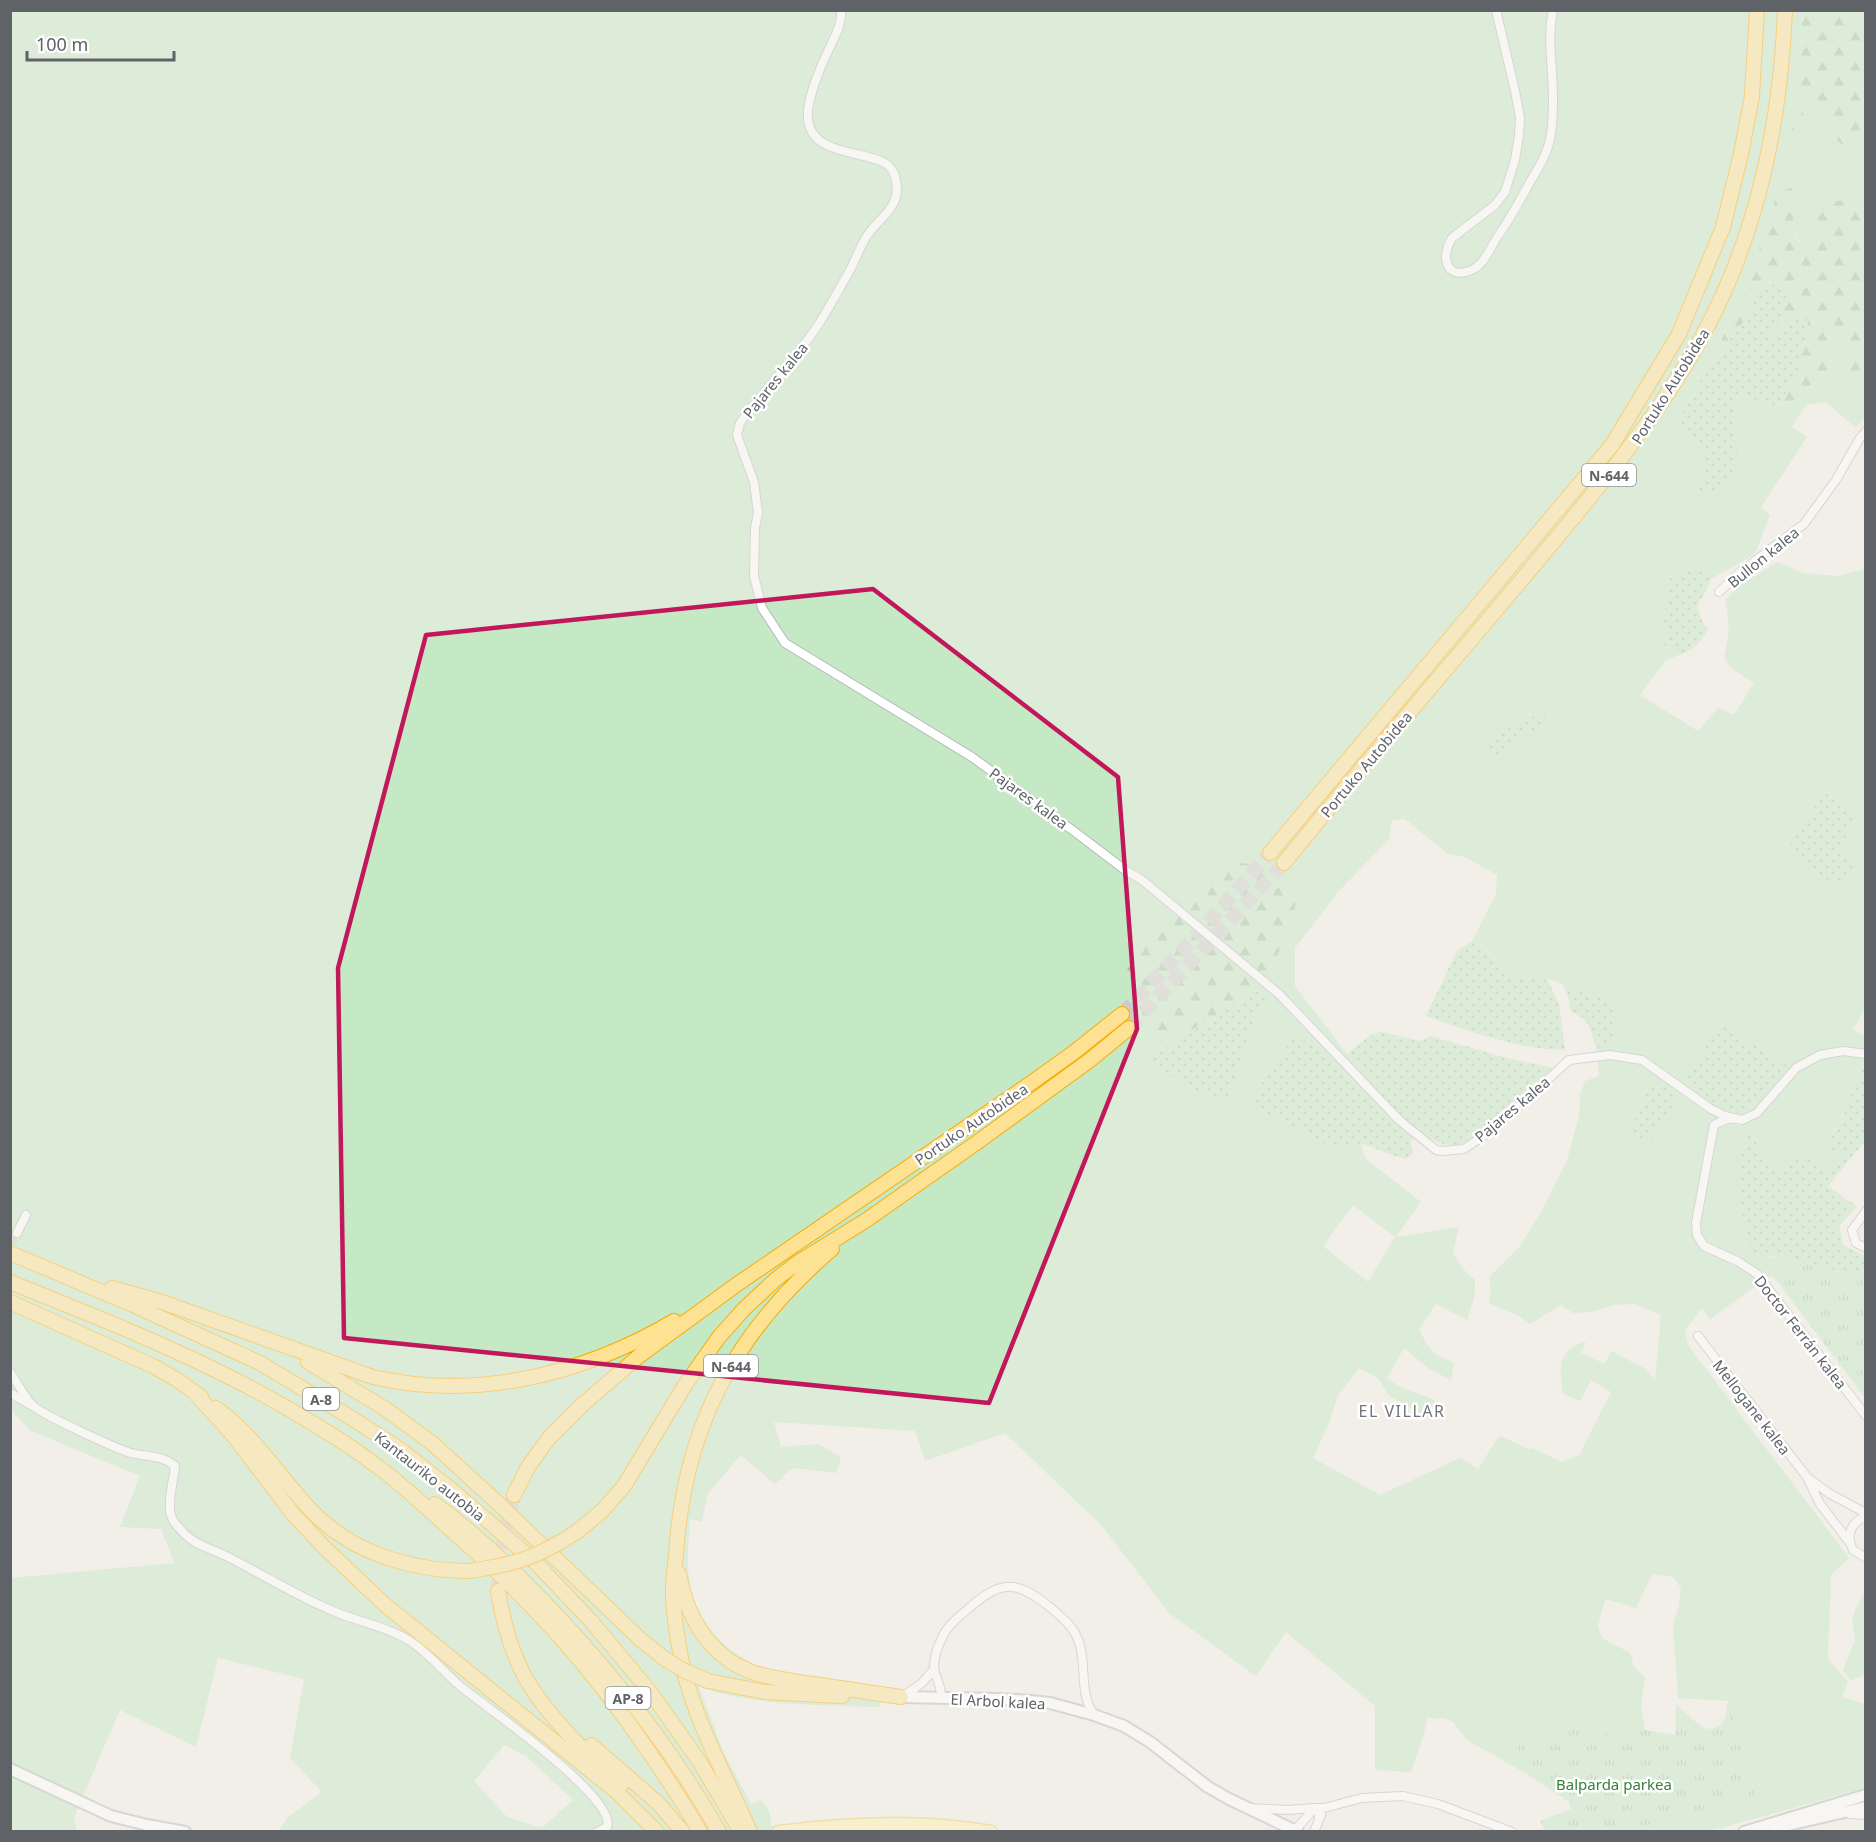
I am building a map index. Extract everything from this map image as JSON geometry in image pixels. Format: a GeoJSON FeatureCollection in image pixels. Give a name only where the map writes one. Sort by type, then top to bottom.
{"type":"FeatureCollection","features":[{"type":"Feature","properties":{"kind":"highway","name":"Portuko Autobidea"},"geometry":{"type":"LineString","coordinates":[[1270,853],[1612,445],[1679,334],[1723,227],[1741,154],[1752,96],[1757,10]]}},
{"type":"Feature","properties":{"kind":"highway","name":"Portuko Autobidea"},"geometry":{"type":"LineString","coordinates":[[1284,863],[1608,477],[1660,407],[1706,329],[1741,249],[1771,144],[1784,48],[1785,10]]}},
{"type":"Feature","properties":{"kind":"highway","name":"Portuko Autobidea"},"geometry":{"type":"LineString","coordinates":[[736,1285],[1031,1083],[1122,1014]]}},
{"type":"Feature","properties":{"kind":"highway","name":"Portuko Autobidea"},"geometry":{"type":"LineString","coordinates":[[865,1221],[979,1142],[1090,1060],[1129,1028]]}},
{"type":"Feature","properties":{"kind":"highway"},"geometry":{"type":"LineString","coordinates":[[10,1302],[155,1367],[179,1381],[230,1418],[261,1450],[308,1507],[330,1528],[358,1546],[401,1563],[442,1571],[468,1571],[505,1566],[534,1556],[578,1532],[602,1511],[624,1486],[702,1359],[744,1309],[797,1263],[865,1221]]}},
{"type":"Feature","properties":{"kind":"highway","name":"N-644"},"geometry":{"type":"LineString","coordinates":[[750,1832],[712,1748],[683,1668],[673,1591],[679,1515],[688,1471],[706,1415],[724,1377],[749,1337],[779,1298],[865,1221]]}},
{"type":"Feature","properties":{"kind":"highway","name":"Kantauriko autobia"},"geometry":{"type":"LineString","coordinates":[[10,1253],[177,1325],[260,1364],[401,1450],[452,1490],[534,1561],[591,1621],[651,1693],[699,1761],[741,1832]]}},
{"type":"Feature","properties":{"kind":"highway"},"geometry":{"type":"LineString","coordinates":[[57,1272],[162,1302],[373,1377],[422,1385],[469,1386],[509,1382],[579,1366],[624,1348],[665,1327],[736,1285]]}},
{"type":"Feature","properties":{"kind":"highway","name":"Kantauriko autobia"},"geometry":{"type":"LineString","coordinates":[[10,1282],[123,1328],[214,1369],[287,1408],[375,1464],[477,1552],[568,1644],[620,1708],[669,1781],[699,1832]]}},
{"type":"Feature","properties":{"kind":"highway"},"geometry":{"type":"LineString","coordinates":[[514,1495],[539,1451],[565,1421],[639,1356],[736,1285]]}},
{"type":"Feature","properties":{"kind":"highway"},"geometry":{"type":"LineString","coordinates":[[275,1344],[384,1408],[432,1443],[500,1504],[641,1640],[685,1671],[708,1681],[764,1692],[902,1697]]}},
{"type":"Feature","properties":{"kind":"highway"},"geometry":{"type":"LineString","coordinates":[[194,1392],[232,1434],[294,1515],[324,1547],[384,1604],[617,1792],[657,1832]]}},
{"type":"Feature","properties":{"kind":"highway","name":"AP-8"},"geometry":{"type":"LineString","coordinates":[[375,1464],[437,1505],[482,1541],[579,1639],[649,1725],[684,1773],[719,1832]]}},
{"type":"Feature","properties":{"kind":"highway","name":"N-644"},"geometry":{"type":"LineString","coordinates":[[676,1554],[682,1590],[692,1618],[708,1641],[732,1662],[751,1671],[783,1680],[902,1697]]}},
{"type":"Feature","properties":{"kind":"highway"},"geometry":{"type":"LineString","coordinates":[[498,1591],[513,1652],[526,1678],[552,1714],[584,1750],[641,1803],[667,1832]]}},
{"type":"Feature","properties":{"kind":"highway"},"geometry":{"type":"LineString","coordinates":[[552,1714],[645,1790],[683,1832]]}},
{"type":"Feature","properties":{"kind":"main road"},"geometry":{"type":"LineString","coordinates":[[779,1832],[836,1825],[898,1823],[966,1827],[991,1832]]}},
{"type":"Feature","properties":{"kind":"street","name":"Pajares kalea"},"geometry":{"type":"LineString","coordinates":[[841,10],[840,28],[828,50],[808,104],[808,120],[812,133],[822,142],[888,164],[894,173],[898,189],[894,202],[882,220],[866,236],[849,271],[814,331],[740,423],[737,435],[754,482],[758,513],[755,528],[754,576],[762,608],[784,643],[972,758],[1142,880],[1279,994],[1399,1120],[1436,1150],[1464,1149],[1495,1128],[1569,1060],[1610,1055],[1642,1060],[1712,1109],[1725,1116],[1742,1120]]}},
{"type":"Feature","properties":{"kind":"street"},"geometry":{"type":"LineString","coordinates":[[1496,10],[1520,118],[1519,135],[1515,160],[1504,192],[1495,205],[1452,238],[1445,251],[1447,263],[1455,272],[1461,273],[1474,269],[1484,259],[1545,156],[1550,139],[1553,97],[1549,51],[1553,10]]}},
{"type":"Feature","properties":{"kind":"street","name":"Bullon kalea"},"geometry":{"type":"LineString","coordinates":[[1719,592],[1739,573],[1804,524],[1836,480],[1866,431]]}},
{"type":"Feature","properties":{"kind":"street"},"geometry":{"type":"LineString","coordinates":[[1714,1125],[1727,1119],[1742,1120],[1757,1113],[1796,1068],[1820,1055],[1843,1051],[1866,1054]]}},
{"type":"Feature","properties":{"kind":"street","name":"Doctor Ferrán kalea"},"geometry":{"type":"LineString","coordinates":[[1712,1109],[1714,1125],[1696,1223],[1697,1235],[1709,1250],[1739,1262],[1757,1274],[1866,1416]]}},
{"type":"Feature","properties":{"kind":"street"},"geometry":{"type":"LineString","coordinates":[[1866,1211],[1852,1230],[1856,1243],[1866,1248]]}},
{"type":"Feature","properties":{"kind":"street"},"geometry":{"type":"LineString","coordinates":[[16,1233],[26,1215]]}},
{"type":"Feature","properties":{"kind":"street","name":"Mellogane kalea"},"geometry":{"type":"LineString","coordinates":[[1698,1336],[1807,1477],[1820,1504],[1853,1550],[1862,1557]]}},
{"type":"Feature","properties":{"kind":"street"},"geometry":{"type":"LineString","coordinates":[[10,1372],[32,1406]]}},
{"type":"Feature","properties":{"kind":"street"},"geometry":{"type":"LineString","coordinates":[[10,1393],[68,1425],[131,1453],[170,1461],[175,1466],[171,1516],[190,1540],[324,1607],[412,1642],[459,1685],[551,1756],[599,1803],[609,1822],[607,1827],[597,1832]]}},
{"type":"Feature","properties":{"kind":"street","name":"Mellogane kalea"},"geometry":{"type":"LineString","coordinates":[[1807,1477],[1830,1494],[1866,1515]]}},
{"type":"Feature","properties":{"kind":"street"},"geometry":{"type":"LineString","coordinates":[[1850,1543],[1851,1529],[1859,1519],[1866,1515]]}},
{"type":"Feature","properties":{"kind":"street"},"geometry":{"type":"LineString","coordinates":[[1862,1557],[1866,1565]]}},
{"type":"Feature","properties":{"kind":"street"},"geometry":{"type":"LineString","coordinates":[[902,1697],[922,1683],[934,1669],[939,1642],[945,1630],[984,1595],[997,1588],[1011,1587],[1024,1589],[1035,1595],[1056,1612],[1076,1633],[1082,1652],[1083,1687],[1088,1706],[1094,1715]]}},
{"type":"Feature","properties":{"kind":"street"},"geometry":{"type":"LineString","coordinates":[[934,1669],[939,1680],[941,1698]]}},
{"type":"Feature","properties":{"kind":"street","name":"El Arbol kalea"},"geometry":{"type":"LineString","coordinates":[[902,1697],[998,1699],[1050,1703],[1094,1715],[1124,1726],[1150,1742],[1208,1787],[1246,1808],[1297,1830]]}},
{"type":"Feature","properties":{"kind":"street"},"geometry":{"type":"LineString","coordinates":[[10,1769],[111,1816],[185,1832]]}},
{"type":"Feature","properties":{"kind":"street"},"geometry":{"type":"LineString","coordinates":[[1744,1832],[1866,1795]]}},
{"type":"Feature","properties":{"kind":"street"},"geometry":{"type":"LineString","coordinates":[[1314,1832],[1324,1808],[1362,1797],[1402,1796],[1438,1804],[1512,1832]]}},
{"type":"Feature","properties":{"kind":"street"},"geometry":{"type":"LineString","coordinates":[[1821,1807],[1833,1809],[1866,1800]]}},
{"type":"Feature","properties":{"kind":"street"},"geometry":{"type":"LineString","coordinates":[[1754,1832],[1794,1825],[1866,1807]]}},
{"type":"Feature","properties":{"kind":"street","name":"El Arbol kalea"},"geometry":{"type":"LineString","coordinates":[[1246,1808],[1288,1810],[1324,1808]]}},
{"type":"Feature","properties":{"kind":"street"},"geometry":{"type":"LineString","coordinates":[[1297,1830],[1315,1809],[1319,1814],[1319,1819]]}},
{"type":"Feature","properties":{"kind":"street"},"geometry":{"type":"LineString","coordinates":[[1840,1813],[1866,1815]]}},
{"type":"Feature","properties":{"kind":"highlighted area"},"geometry":{"type":"Polygon","coordinates":[[[873,589],[1118,777],[1137,1029],[989,1403],[344,1338],[338,968],[426,635],[873,589]]]}},
{"type":"Feature","properties":{"kind":"green space"},"geometry":{"type":"Polygon","coordinates":[[[11,11],[1803,11],[1794,120],[1788,146],[1803,126],[1803,101],[1815,94],[1832,137],[1850,150],[1865,148],[1865,211],[1844,200],[1818,217],[1808,250],[1793,231],[1794,206],[1778,191],[1746,290],[1706,371],[1678,420],[1703,451],[1703,474],[1698,489],[1737,446],[1733,423],[1738,394],[1775,406],[1797,401],[1805,390],[1827,377],[1830,356],[1829,331],[1839,329],[1852,344],[1844,366],[1857,390],[1865,382],[1865,417],[1856,428],[1826,402],[1806,405],[1792,427],[1807,437],[1761,507],[1770,515],[1755,554],[1711,579],[1701,572],[1666,581],[1667,600],[1662,622],[1667,632],[1663,644],[1679,655],[1666,660],[1640,695],[1698,731],[1718,708],[1734,715],[1754,683],[1731,668],[1724,657],[1729,628],[1725,600],[1740,585],[1778,562],[1803,573],[1838,576],[1865,569],[1866,1006],[1853,1030],[1865,1036],[1865,1068],[1861,1067],[1843,1117],[1825,1146],[1841,1155],[1827,1168],[1778,1171],[1761,1152],[1749,1126],[1771,1257],[1784,1256],[1800,1262],[1780,1285],[1771,1275],[1710,1319],[1702,1308],[1685,1331],[1688,1345],[1849,1558],[1831,1575],[1828,1658],[1848,1682],[1842,1697],[1865,1704],[1865,1788],[1710,1831],[1629,1831],[1756,1795],[1728,1701],[1678,1698],[1673,1627],[1681,1588],[1673,1577],[1652,1574],[1636,1608],[1605,1599],[1598,1626],[1602,1638],[1630,1653],[1634,1667],[1645,1677],[1641,1706],[1645,1730],[1624,1737],[1571,1727],[1554,1736],[1537,1736],[1515,1743],[1527,1774],[1467,1740],[1453,1722],[1428,1716],[1411,1772],[1375,1770],[1375,1706],[1286,1632],[1256,1676],[1169,1613],[1102,1526],[1005,1433],[925,1461],[915,1431],[774,1422],[781,1447],[819,1444],[841,1457],[836,1473],[796,1468],[789,1471],[775,1484],[741,1455],[708,1493],[702,1522],[690,1519],[689,1575],[699,1610],[714,1634],[724,1644],[735,1653],[761,1667],[882,1687],[880,1707],[766,1701],[699,1687],[724,1753],[751,1804],[761,1800],[769,1811],[772,1826],[888,1821],[946,1824],[1004,1831],[279,1831],[287,1818],[322,1792],[290,1758],[304,1679],[218,1658],[196,1747],[120,1710],[74,1817],[77,1831],[11,1831],[11,1578],[174,1563],[161,1529],[120,1527],[140,1476],[31,1431],[11,1410],[11,11]],[[1544,711],[1524,723],[1505,730],[1515,740],[1525,736],[1544,711]],[[1825,792],[1840,850],[1854,820],[1825,792]],[[1405,819],[1392,820],[1389,839],[1338,892],[1295,948],[1295,986],[1347,1054],[1405,1119],[1425,1134],[1410,1140],[1326,1054],[1304,1132],[1326,1145],[1361,1143],[1365,1158],[1421,1202],[1396,1237],[1459,1227],[1453,1253],[1465,1271],[1475,1280],[1475,1295],[1467,1320],[1436,1304],[1419,1329],[1432,1350],[1441,1357],[1454,1362],[1451,1380],[1428,1368],[1404,1348],[1387,1378],[1404,1389],[1435,1400],[1427,1417],[1389,1396],[1378,1378],[1359,1368],[1338,1395],[1329,1423],[1313,1458],[1380,1495],[1460,1458],[1478,1469],[1501,1436],[1562,1462],[1579,1455],[1611,1392],[1591,1380],[1580,1401],[1563,1394],[1561,1368],[1565,1354],[1577,1345],[1586,1342],[1581,1353],[1605,1364],[1611,1351],[1644,1368],[1655,1379],[1661,1315],[1635,1304],[1613,1305],[1592,1312],[1573,1313],[1561,1305],[1530,1324],[1517,1315],[1489,1303],[1491,1290],[1489,1277],[1520,1246],[1541,1212],[1567,1160],[1579,1117],[1580,1095],[1585,1081],[1599,1076],[1596,1048],[1615,1044],[1601,993],[1586,994],[1547,979],[1505,974],[1487,948],[1472,941],[1496,894],[1497,875],[1465,857],[1448,854],[1405,819]],[[1188,891],[1155,926],[1145,945],[1150,1029],[1190,1031],[1150,1059],[1231,1091],[1256,1015],[1268,999],[1256,987],[1278,955],[1293,918],[1188,891]],[[1650,1077],[1639,1113],[1629,1130],[1665,1118],[1671,1111],[1650,1077]],[[1353,1205],[1323,1246],[1368,1282],[1395,1237],[1353,1205]],[[504,1745],[474,1781],[507,1817],[542,1828],[573,1800],[526,1756],[504,1745]]]}},
{"type":"Feature","properties":{"kind":"green space"},"geometry":{"type":"Polygon","coordinates":[[[1803,11],[1865,11],[1865,148],[1850,150],[1832,137],[1815,94],[1803,101],[1801,132],[1788,147],[1794,120],[1803,11]]]}},
{"type":"Feature","properties":{"kind":"green space"},"geometry":{"type":"Polygon","coordinates":[[[1792,188],[1794,235],[1808,249],[1818,217],[1831,202],[1844,200],[1865,211],[1865,382],[1857,390],[1843,388],[1844,366],[1852,344],[1839,330],[1829,331],[1830,356],[1827,377],[1806,390],[1797,401],[1782,403],[1791,379],[1801,365],[1801,348],[1808,336],[1808,320],[1795,319],[1785,332],[1767,346],[1772,333],[1756,296],[1746,319],[1730,339],[1721,356],[1706,371],[1746,290],[1778,191],[1792,188]]]}},
{"type":"Feature","properties":{"kind":"green space"},"geometry":{"type":"Polygon","coordinates":[[[1774,284],[1789,295],[1767,345],[1785,332],[1795,319],[1808,319],[1808,336],[1801,348],[1801,365],[1791,379],[1782,403],[1775,406],[1738,394],[1733,423],[1737,446],[1736,469],[1727,487],[1712,496],[1698,490],[1703,474],[1703,451],[1678,420],[1706,371],[1721,356],[1730,339],[1746,319],[1756,296],[1774,284]]]}},
{"type":"Feature","properties":{"kind":"green space"},"geometry":{"type":"Polygon","coordinates":[[[1685,571],[1701,572],[1711,579],[1697,605],[1702,621],[1708,629],[1696,645],[1679,655],[1663,644],[1667,632],[1662,622],[1667,600],[1666,581],[1685,571]]]}},
{"type":"Feature","properties":{"kind":"green space"},"geometry":{"type":"Polygon","coordinates":[[[1544,710],[1545,719],[1538,727],[1515,740],[1509,750],[1497,758],[1486,753],[1488,739],[1544,710]]]}},
{"type":"Feature","properties":{"kind":"green space"},"geometry":{"type":"Polygon","coordinates":[[[1825,792],[1854,820],[1840,850],[1854,864],[1841,889],[1786,851],[1825,792]]]}},
{"type":"Feature","properties":{"kind":"green space"},"geometry":{"type":"Polygon","coordinates":[[[1232,861],[1273,869],[1298,890],[1293,918],[1278,955],[1251,995],[1190,1031],[1150,1030],[1124,975],[1155,926],[1188,891],[1232,861]]]}},
{"type":"Feature","properties":{"kind":"green space"},"geometry":{"type":"Polygon","coordinates":[[[1472,941],[1486,948],[1505,974],[1547,979],[1559,1003],[1565,1050],[1513,1043],[1426,1016],[1457,951],[1472,941]]]}},
{"type":"Feature","properties":{"kind":"green space"},"geometry":{"type":"Polygon","coordinates":[[[1563,984],[1586,994],[1601,993],[1616,1016],[1615,1044],[1596,1048],[1586,1022],[1571,1012],[1563,984]]]}},
{"type":"Feature","properties":{"kind":"green space"},"geometry":{"type":"Polygon","coordinates":[[[1256,987],[1268,999],[1256,1015],[1231,1091],[1226,1098],[1190,1090],[1150,1059],[1190,1031],[1251,995],[1256,987]]]}},
{"type":"Feature","properties":{"kind":"green space"},"geometry":{"type":"Polygon","coordinates":[[[1718,1023],[1787,1066],[1757,1104],[1741,1112],[1733,1112],[1722,1107],[1684,1084],[1718,1023]]]}},
{"type":"Feature","properties":{"kind":"green space"},"geometry":{"type":"Polygon","coordinates":[[[1380,1032],[1421,1041],[1430,1036],[1507,1058],[1553,1068],[1467,1141],[1450,1145],[1438,1142],[1424,1134],[1410,1122],[1380,1093],[1347,1054],[1369,1036],[1380,1032]]]}},
{"type":"Feature","properties":{"kind":"green space"},"geometry":{"type":"Polygon","coordinates":[[[1295,1035],[1326,1054],[1410,1140],[1413,1154],[1406,1159],[1361,1143],[1351,1146],[1326,1145],[1248,1104],[1295,1035]]]}},
{"type":"Feature","properties":{"kind":"green space"},"geometry":{"type":"Polygon","coordinates":[[[1861,1067],[1865,1068],[1865,1141],[1828,1186],[1857,1207],[1839,1226],[1843,1245],[1865,1256],[1865,1271],[1853,1274],[1784,1256],[1754,1256],[1747,1240],[1737,1181],[1748,1125],[1761,1152],[1778,1171],[1799,1154],[1827,1168],[1841,1155],[1825,1147],[1843,1117],[1861,1067]]]}},
{"type":"Feature","properties":{"kind":"green space"},"geometry":{"type":"Polygon","coordinates":[[[1650,1077],[1674,1094],[1671,1112],[1648,1142],[1628,1130],[1639,1113],[1650,1077]]]}},
{"type":"Feature","properties":{"kind":"green space"},"geometry":{"type":"Polygon","coordinates":[[[1800,1262],[1853,1274],[1865,1271],[1865,1398],[1780,1285],[1800,1262]]]}},
{"type":"Feature","properties":{"kind":"green space"},"geometry":{"type":"Polygon","coordinates":[[[1865,1591],[1865,1683],[1863,1675],[1850,1681],[1843,1670],[1855,1640],[1852,1620],[1865,1591]]]}},
{"type":"Feature","properties":{"kind":"green space","name":"Balparda parkea"},"geometry":{"type":"Polygon","coordinates":[[[1728,1701],[1756,1796],[1629,1831],[1546,1831],[1540,1821],[1571,1809],[1569,1802],[1527,1774],[1514,1743],[1537,1736],[1554,1736],[1571,1727],[1623,1737],[1645,1730],[1675,1735],[1676,1704],[1706,1729],[1713,1728],[1724,1721],[1728,1701]]]}},
{"type":"Feature","properties":{"kind":"tunnel"},"geometry":{"type":"LineString","coordinates":[[1122,1014],[1270,853]]}},
{"type":"Feature","properties":{"kind":"tunnel"},"geometry":{"type":"LineString","coordinates":[[1129,1028],[1284,863]]}},
{"type":"Feature","properties":{"kind":"tunnel"},"geometry":{"type":"LineString","coordinates":[[10,1245],[17,1233]]}},
{"type":"Feature","properties":{"kind":"tunnel"},"geometry":{"type":"LineString","coordinates":[[498,1591],[503,1540],[514,1495]]}},
{"type":"Feature","properties":{"kind":"district","name":"EL VILLAR"},"geometry":{"type":"Point","coordinates":[1402,1411]}}]}
